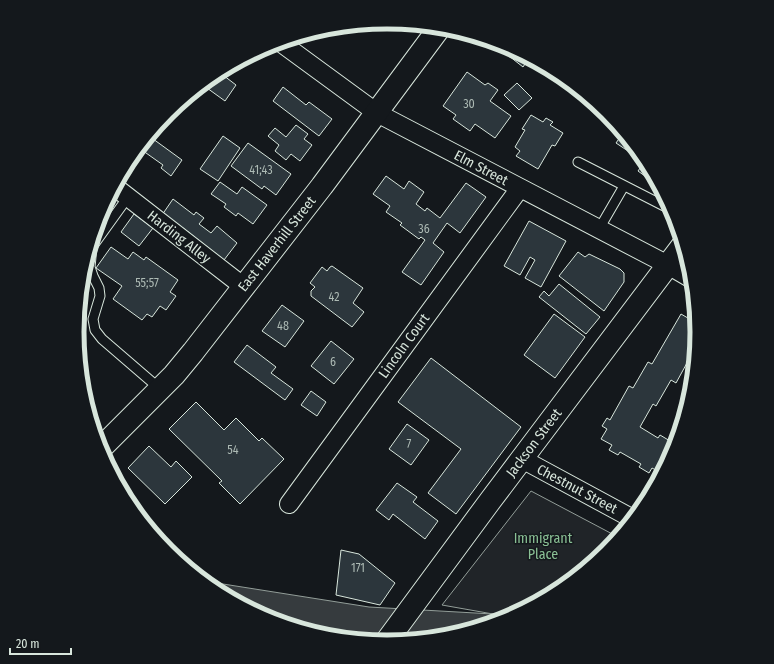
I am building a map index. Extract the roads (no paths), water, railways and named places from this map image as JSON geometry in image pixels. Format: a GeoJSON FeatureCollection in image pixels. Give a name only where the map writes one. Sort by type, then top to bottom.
{"type":"FeatureCollection","features":[{"type":"Feature","properties":{"kind":"main road","name":"East Haverhill Street"},"geometry":{"type":"LineString","coordinates":[[105,444],[160,389],[193,352],[322,186],[435,33]]}},
{"type":"Feature","properties":{"kind":"main road","name":"Jackson Street"},"geometry":{"type":"LineString","coordinates":[[391,635],[679,250]]}},
{"type":"Feature","properties":{"kind":"street","name":"Elm Street"},"geometry":{"type":"LineString","coordinates":[[287,46],[377,113],[684,274]]}},
{"type":"Feature","properties":{"kind":"street","name":"Lincoln Court"},"geometry":{"type":"LineString","coordinates":[[289,504],[520,188]]}},
{"type":"Feature","properties":{"kind":"street","name":"Harding Alley"},"geometry":{"type":"LineString","coordinates":[[122,192],[244,287]]}},
{"type":"Feature","properties":{"kind":"street","name":"Chestnut Street"},"geometry":{"type":"LineString","coordinates":[[522,459],[627,516]]}},
{"type":"Feature","properties":{"kind":"lane"},"geometry":{"type":"LineString","coordinates":[[578,162],[662,205]]}},
{"type":"Feature","properties":{"kind":"lane"},"geometry":{"type":"LineString","coordinates":[[599,229],[624,186]]}},
{"type":"Feature","properties":{"kind":"lane"},"geometry":{"type":"LineString","coordinates":[[106,219],[122,192]]}},
{"type":"Feature","properties":{"kind":"lane"},"geometry":{"type":"LineString","coordinates":[[91,269],[99,288],[100,296],[93,319],[95,330],[102,339],[160,389]]}},
{"type":"Feature","properties":{"kind":"park label","name":"Immigrant Place"},"geometry":{"type":"Point","coordinates":[543,546]}}]}
